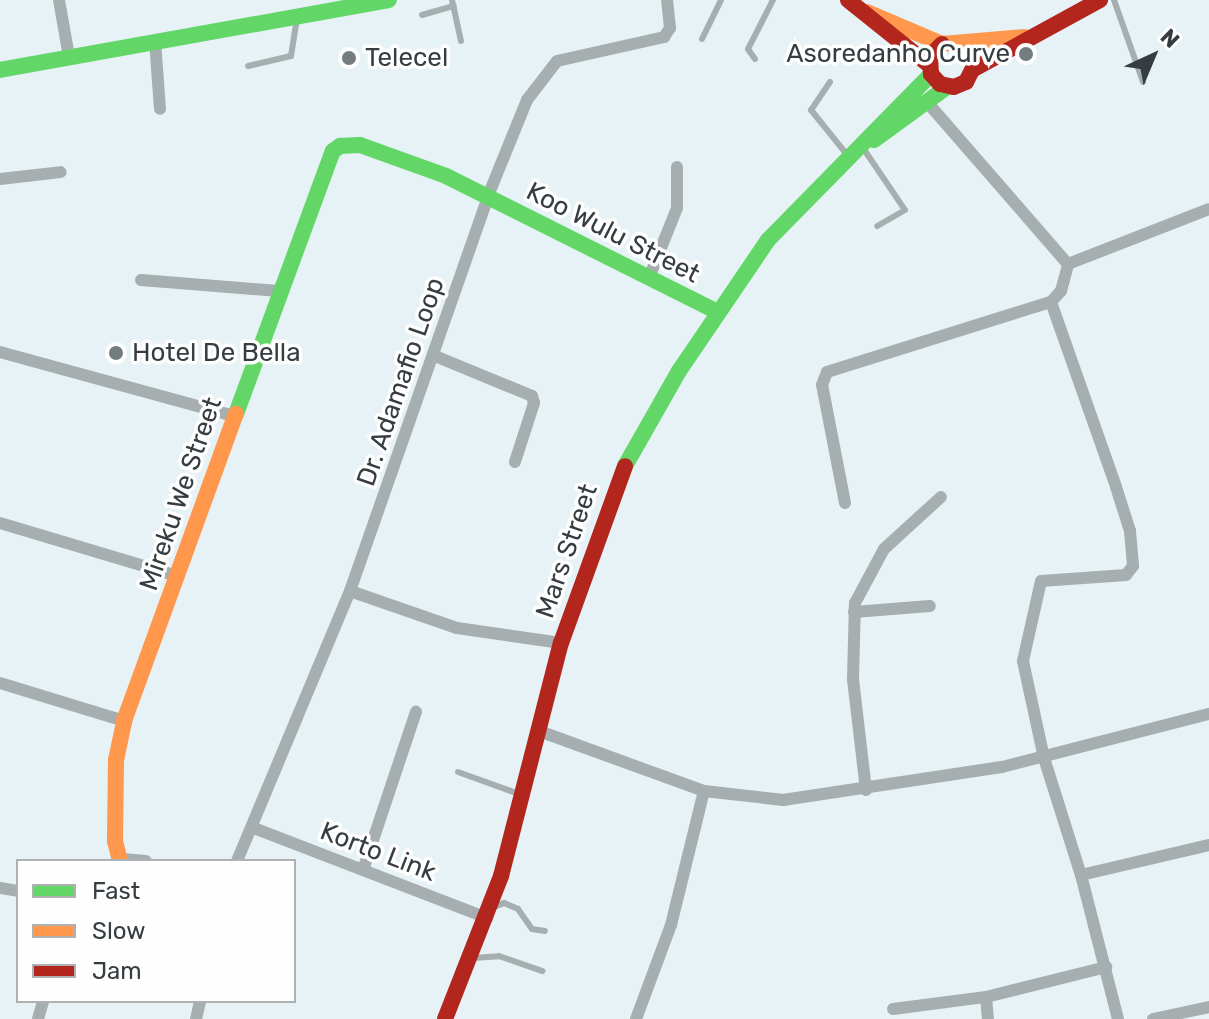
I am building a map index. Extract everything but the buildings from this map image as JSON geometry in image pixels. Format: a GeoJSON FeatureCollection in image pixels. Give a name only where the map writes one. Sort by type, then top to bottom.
{"type":"FeatureCollection","features":[{"type":"Feature","properties":{"kind":"street"},"geometry":{"type":"LineString","coordinates":[[59,0],[69,57]]}},
{"type":"Feature","properties":{"kind":"street"},"geometry":{"type":"LineString","coordinates":[[0,70],[389,0]]}},
{"type":"Feature","properties":{"kind":"street","name":"Dr. Adamafio Loop"},"geometry":{"type":"LineString","coordinates":[[238,859],[254,828],[350,591],[435,356],[488,196],[527,100],[546,70],[570,56],[657,42],[670,28],[667,0]]}},
{"type":"Feature","properties":{"kind":"street"},"geometry":{"type":"LineString","coordinates":[[848,0],[867,12],[942,44],[962,46],[1033,36]]}},
{"type":"Feature","properties":{"kind":"street"},"geometry":{"type":"LineString","coordinates":[[972,70],[1100,0]]}},
{"type":"Feature","properties":{"kind":"street"},"geometry":{"type":"LineString","coordinates":[[867,12],[947,87],[966,82],[972,70],[971,56],[962,46]]}},
{"type":"Feature","properties":{"kind":"street"},"geometry":{"type":"LineString","coordinates":[[155,41],[160,109]]}},
{"type":"Feature","properties":{"kind":"street"},"geometry":{"type":"LineString","coordinates":[[929,69],[942,44]]}},
{"type":"Feature","properties":{"kind":"street","name":"Mars Street"},"geometry":{"type":"LineString","coordinates":[[445,1019],[489,913],[523,795],[561,643],[617,481],[717,312],[768,240],[929,69]]}},
{"type":"Feature","properties":{"kind":"street","name":"Mars Street"},"geometry":{"type":"LineString","coordinates":[[857,148],[947,87]]}},
{"type":"Feature","properties":{"kind":"street"},"geometry":{"type":"LineString","coordinates":[[927,102],[1068,264]]}},
{"type":"Feature","properties":{"kind":"street","name":"Mireku We Street"},"geometry":{"type":"LineString","coordinates":[[121,859],[115,841],[117,748],[124,721],[327,161],[340,146],[360,145],[488,196]]}},
{"type":"Feature","properties":{"kind":"street"},"geometry":{"type":"LineString","coordinates":[[649,278],[677,208],[677,167]]}},
{"type":"Feature","properties":{"kind":"street"},"geometry":{"type":"LineString","coordinates":[[0,179],[61,172]]}},
{"type":"Feature","properties":{"kind":"street","name":"Koo Wulu Street"},"geometry":{"type":"LineString","coordinates":[[488,196],[717,312]]}},
{"type":"Feature","properties":{"kind":"street"},"geometry":{"type":"LineString","coordinates":[[1068,264],[1209,209]]}},
{"type":"Feature","properties":{"kind":"street"},"geometry":{"type":"LineString","coordinates":[[845,503],[822,385],[827,372],[1051,302],[1061,291],[1068,264]]}},
{"type":"Feature","properties":{"kind":"street"},"geometry":{"type":"LineString","coordinates":[[141,280],[279,291]]}},
{"type":"Feature","properties":{"kind":"street"},"geometry":{"type":"LineString","coordinates":[[1051,302],[1121,501],[1133,566],[1126,575],[1047,578],[1037,588],[1023,661],[1044,758],[1081,875],[1118,1019]]}},
{"type":"Feature","properties":{"kind":"street"},"geometry":{"type":"LineString","coordinates":[[0,352],[234,416]]}},
{"type":"Feature","properties":{"kind":"street"},"geometry":{"type":"LineString","coordinates":[[435,356],[532,396],[534,403],[515,462]]}},
{"type":"Feature","properties":{"kind":"street"},"geometry":{"type":"LineString","coordinates":[[866,790],[853,679],[854,612],[862,585],[884,549],[941,497]]}},
{"type":"Feature","properties":{"kind":"street"},"geometry":{"type":"LineString","coordinates":[[0,523],[178,576]]}},
{"type":"Feature","properties":{"kind":"street"},"geometry":{"type":"LineString","coordinates":[[350,591],[457,628],[561,643]]}},
{"type":"Feature","properties":{"kind":"street"},"geometry":{"type":"LineString","coordinates":[[854,612],[930,606]]}},
{"type":"Feature","properties":{"kind":"street"},"geometry":{"type":"LineString","coordinates":[[0,683],[124,721]]}},
{"type":"Feature","properties":{"kind":"street"},"geometry":{"type":"LineString","coordinates":[[363,870],[416,712]]}},
{"type":"Feature","properties":{"kind":"street"},"geometry":{"type":"LineString","coordinates":[[539,731],[704,791],[783,800],[866,790],[1044,758],[1209,714]]}},
{"type":"Feature","properties":{"kind":"street"},"geometry":{"type":"LineString","coordinates":[[636,1019],[664,947],[704,791]]}},
{"type":"Feature","properties":{"kind":"street","name":"Korto Link"},"geometry":{"type":"LineString","coordinates":[[254,828],[363,870],[489,913]]}},
{"type":"Feature","properties":{"kind":"street"},"geometry":{"type":"LineString","coordinates":[[1081,875],[1209,845]]}},
{"type":"Feature","properties":{"kind":"street"},"geometry":{"type":"LineString","coordinates":[[893,1009],[986,997],[1106,967]]}},
{"type":"Feature","properties":{"kind":"street"},"geometry":{"type":"LineString","coordinates":[[986,997],[988,1019]]}},
{"type":"Feature","properties":{"kind":"street"},"geometry":{"type":"LineString","coordinates":[[1153,1019],[1209,1007]]}},
{"type":"Feature","properties":{"kind":"lane"},"geometry":{"type":"LineString","coordinates":[[702,39],[721,0]]}},
{"type":"Feature","properties":{"kind":"lane"},"geometry":{"type":"LineString","coordinates":[[755,59],[748,49],[773,0]]}},
{"type":"Feature","properties":{"kind":"lane"},"geometry":{"type":"LineString","coordinates":[[1114,0],[1143,82]]}},
{"type":"Feature","properties":{"kind":"lane"},"geometry":{"type":"LineString","coordinates":[[422,15],[453,3],[461,41]]}},
{"type":"Feature","properties":{"kind":"lane"},"geometry":{"type":"LineString","coordinates":[[248,66],[291,56],[297,17]]}},
{"type":"Feature","properties":{"kind":"lane"},"geometry":{"type":"LineString","coordinates":[[830,82],[811,110],[857,148],[905,210],[877,226]]}},
{"type":"Feature","properties":{"kind":"lane"},"geometry":{"type":"LineString","coordinates":[[458,772],[523,795]]}},
{"type":"Feature","properties":{"kind":"lane"},"geometry":{"type":"LineString","coordinates":[[489,913],[504,903],[518,909],[532,929],[545,931]]}},
{"type":"Feature","properties":{"kind":"lane"},"geometry":{"type":"LineString","coordinates":[[470,960],[499,956],[542,971]]}},
{"type":"Feature","properties":{"kind":"traffic: fast"},"geometry":{"type":"LineString","coordinates":[[0,70],[389,0]]}},
{"type":"Feature","properties":{"kind":"traffic: fast"},"geometry":{"type":"LineString","coordinates":[[625,466],[679,371],[768,240],[931,74]]}},
{"type":"Feature","properties":{"kind":"traffic: fast"},"geometry":{"type":"LineString","coordinates":[[874,140],[947,87]]}},
{"type":"Feature","properties":{"kind":"traffic: fast"},"geometry":{"type":"LineString","coordinates":[[236,414],[333,151],[340,146],[360,145],[446,176],[717,312]]}},
{"type":"Feature","properties":{"kind":"traffic: slow"},"geometry":{"type":"LineString","coordinates":[[867,12],[942,44],[1025,37]]}},
{"type":"Feature","properties":{"kind":"traffic: slow"},"geometry":{"type":"LineString","coordinates":[[120,859],[115,841],[116,760],[124,721],[236,414]]}},
{"type":"Feature","properties":{"kind":"traffic: jam"},"geometry":{"type":"LineString","coordinates":[[848,0],[928,64]]}},
{"type":"Feature","properties":{"kind":"traffic: jam"},"geometry":{"type":"LineString","coordinates":[[942,44],[930,56],[931,74],[940,84],[954,87],[966,82],[972,70],[1100,0]]}},
{"type":"Feature","properties":{"kind":"traffic: jam"},"geometry":{"type":"LineString","coordinates":[[445,1019],[501,876],[561,643],[625,466]]}},
{"type":"Feature","properties":{"kind":"place","name":"Asoredanho Curve"},"geometry":{"type":"Point","coordinates":[1026,54]}},
{"type":"Feature","properties":{"kind":"place","name":"Telecel"},"geometry":{"type":"Point","coordinates":[349,58]}},
{"type":"Feature","properties":{"kind":"place","name":"Hotel De Bella"},"geometry":{"type":"Point","coordinates":[116,353]}}]}
